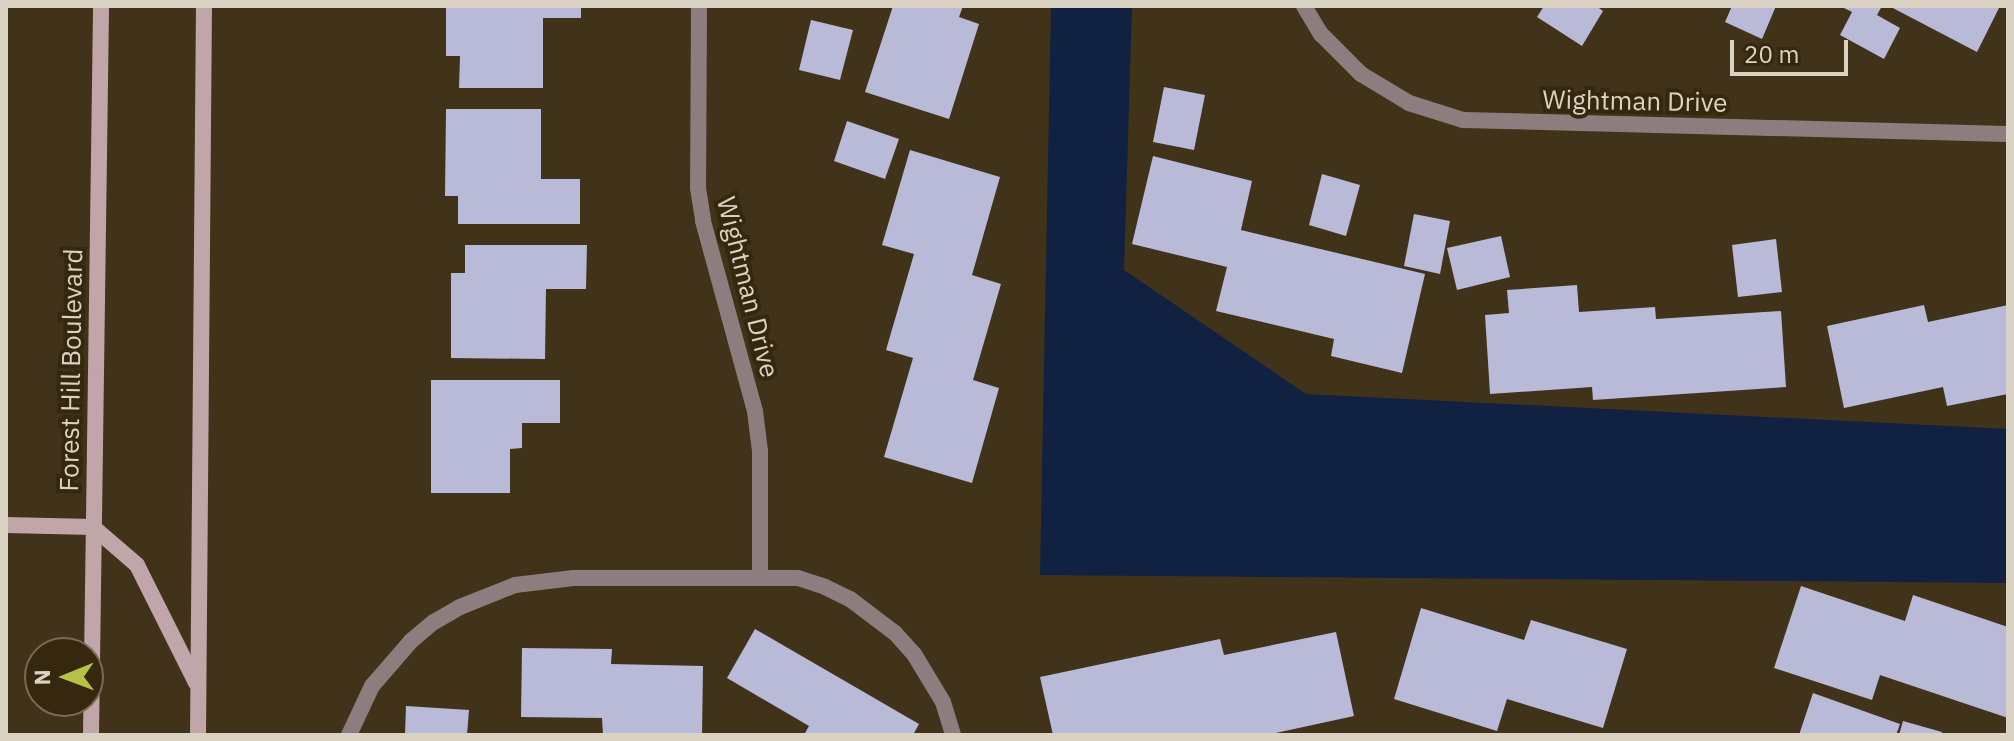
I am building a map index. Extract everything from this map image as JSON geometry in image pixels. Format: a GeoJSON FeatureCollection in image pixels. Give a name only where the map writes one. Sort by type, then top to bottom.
{"type":"FeatureCollection","features":[{"type":"Feature","properties":{"kind":"main road","name":"Forest Hill Boulevard"},"geometry":{"type":"LineString","coordinates":[[91,735],[101,6]]}},
{"type":"Feature","properties":{"kind":"main road"},"geometry":{"type":"LineString","coordinates":[[198,735],[204,6]]}},
{"type":"Feature","properties":{"kind":"main road"},"geometry":{"type":"LineString","coordinates":[[6,525],[93,527],[137,565],[199,688]]}},
{"type":"Feature","properties":{"kind":"street","name":"Wightman Drive"},"geometry":{"type":"LineString","coordinates":[[699,6],[698,188],[703,221],[755,411],[760,451],[760,578]]}},
{"type":"Feature","properties":{"kind":"street","name":"Wightman Drive"},"geometry":{"type":"LineString","coordinates":[[1304,6],[1321,34],[1361,74],[1409,103],[1463,120],[2008,134]]}},
{"type":"Feature","properties":{"kind":"street"},"geometry":{"type":"LineString","coordinates":[[349,735],[372,686],[411,641],[460,607],[487,594],[515,585],[574,578],[798,578],[825,587],[850,599],[895,633],[930,677],[953,735]]}},
{"type":"Feature","properties":{"kind":"water"},"geometry":{"type":"Polygon","coordinates":[[[1051,6],[1132,6],[1124,270],[1306,394],[2008,429],[2008,583],[1040,575],[1051,6]]]}},
{"type":"Feature","properties":{"kind":"building"},"geometry":{"type":"Polygon","coordinates":[[[446,6],[581,6],[581,18],[543,18],[543,88],[459,88],[460,56],[446,56],[446,6]]]}},
{"type":"Feature","properties":{"kind":"building"},"geometry":{"type":"Polygon","coordinates":[[[893,6],[963,6],[959,17],[979,24],[949,119],[865,92],[893,6]]]}},
{"type":"Feature","properties":{"kind":"building"},"geometry":{"type":"Polygon","coordinates":[[[1544,6],[1596,6],[1603,11],[1582,46],[1537,17],[1544,6]]]}},
{"type":"Feature","properties":{"kind":"building"},"geometry":{"type":"Polygon","coordinates":[[[1732,6],[1776,6],[1762,39],[1725,22],[1732,6]]]}},
{"type":"Feature","properties":{"kind":"building"},"geometry":{"type":"Polygon","coordinates":[[[1840,6],[1882,6],[1877,15],[1900,28],[1884,59],[1840,35],[1852,12],[1840,6]]]}},
{"type":"Feature","properties":{"kind":"building"},"geometry":{"type":"Polygon","coordinates":[[[1889,6],[2000,6],[1977,52],[1889,6]]]}},
{"type":"Feature","properties":{"kind":"building"},"geometry":{"type":"Polygon","coordinates":[[[811,20],[853,30],[840,80],[799,70],[811,20]]]}},
{"type":"Feature","properties":{"kind":"building"},"geometry":{"type":"Polygon","coordinates":[[[1164,87],[1205,95],[1194,150],[1153,142],[1164,87]]]}},
{"type":"Feature","properties":{"kind":"building"},"geometry":{"type":"Polygon","coordinates":[[[446,109],[541,109],[541,179],[580,179],[580,224],[458,224],[458,196],[445,196],[446,109]]]}},
{"type":"Feature","properties":{"kind":"building"},"geometry":{"type":"Polygon","coordinates":[[[847,121],[899,139],[885,179],[834,161],[847,121]]]}},
{"type":"Feature","properties":{"kind":"building"},"geometry":{"type":"Polygon","coordinates":[[[910,150],[1000,177],[972,275],[1001,284],[973,380],[999,388],[972,483],[884,457],[913,358],[886,350],[914,254],[882,245],[910,150]]]}},
{"type":"Feature","properties":{"kind":"building"},"geometry":{"type":"Polygon","coordinates":[[[1153,156],[1252,181],[1241,230],[1425,274],[1402,373],[1331,356],[1334,339],[1216,311],[1227,267],[1132,244],[1153,156]]]}},
{"type":"Feature","properties":{"kind":"building"},"geometry":{"type":"Polygon","coordinates":[[[1322,174],[1360,185],[1346,236],[1309,225],[1322,174]]]}},
{"type":"Feature","properties":{"kind":"building"},"geometry":{"type":"Polygon","coordinates":[[[1414,214],[1450,221],[1440,274],[1404,266],[1414,214]]]}},
{"type":"Feature","properties":{"kind":"building"},"geometry":{"type":"Polygon","coordinates":[[[1501,236],[1510,277],[1457,290],[1447,248],[1501,236]]]}},
{"type":"Feature","properties":{"kind":"building"},"geometry":{"type":"Polygon","coordinates":[[[1776,239],[1782,292],[1738,297],[1732,245],[1776,239]]]}},
{"type":"Feature","properties":{"kind":"building"},"geometry":{"type":"Polygon","coordinates":[[[465,245],[587,245],[586,289],[546,289],[545,359],[451,358],[451,273],[465,273],[465,245]]]}},
{"type":"Feature","properties":{"kind":"building"},"geometry":{"type":"Polygon","coordinates":[[[1577,285],[1579,312],[1655,307],[1656,319],[1781,311],[1786,387],[1593,400],[1592,387],[1490,394],[1485,315],[1509,313],[1507,290],[1577,285]]]}},
{"type":"Feature","properties":{"kind":"building"},"geometry":{"type":"Polygon","coordinates":[[[1924,305],[1928,322],[2008,305],[2008,394],[1947,406],[1943,387],[1844,408],[1827,326],[1924,305]]]}},
{"type":"Feature","properties":{"kind":"building"},"geometry":{"type":"Polygon","coordinates":[[[431,380],[560,380],[560,423],[522,423],[522,448],[510,449],[510,493],[431,493],[431,380]]]}},
{"type":"Feature","properties":{"kind":"building"},"geometry":{"type":"Polygon","coordinates":[[[1801,586],[1905,621],[1913,595],[2008,627],[2008,718],[1880,675],[1872,700],[1774,668],[1801,586]]]}},
{"type":"Feature","properties":{"kind":"building"},"geometry":{"type":"Polygon","coordinates":[[[1421,608],[1524,640],[1531,620],[1627,649],[1603,728],[1507,699],[1497,731],[1394,699],[1421,608]]]}},
{"type":"Feature","properties":{"kind":"building"},"geometry":{"type":"Polygon","coordinates":[[[755,629],[919,724],[913,735],[804,735],[809,726],[727,678],[755,629]]]}},
{"type":"Feature","properties":{"kind":"building"},"geometry":{"type":"Polygon","coordinates":[[[1336,632],[1354,716],[1266,735],[1053,735],[1040,677],[1220,639],[1224,655],[1336,632]]]}},
{"type":"Feature","properties":{"kind":"building"},"geometry":{"type":"Polygon","coordinates":[[[522,648],[612,649],[611,664],[703,666],[702,735],[603,735],[602,718],[521,717],[522,648]]]}},
{"type":"Feature","properties":{"kind":"building"},"geometry":{"type":"Polygon","coordinates":[[[1813,693],[1900,724],[1896,735],[1799,735],[1813,693]]]}},
{"type":"Feature","properties":{"kind":"building"},"geometry":{"type":"Polygon","coordinates":[[[406,706],[469,710],[467,735],[405,735],[406,706]]]}},
{"type":"Feature","properties":{"kind":"building"},"geometry":{"type":"Polygon","coordinates":[[[1903,721],[1942,732],[1941,735],[1899,735],[1903,721]]]}}]}
